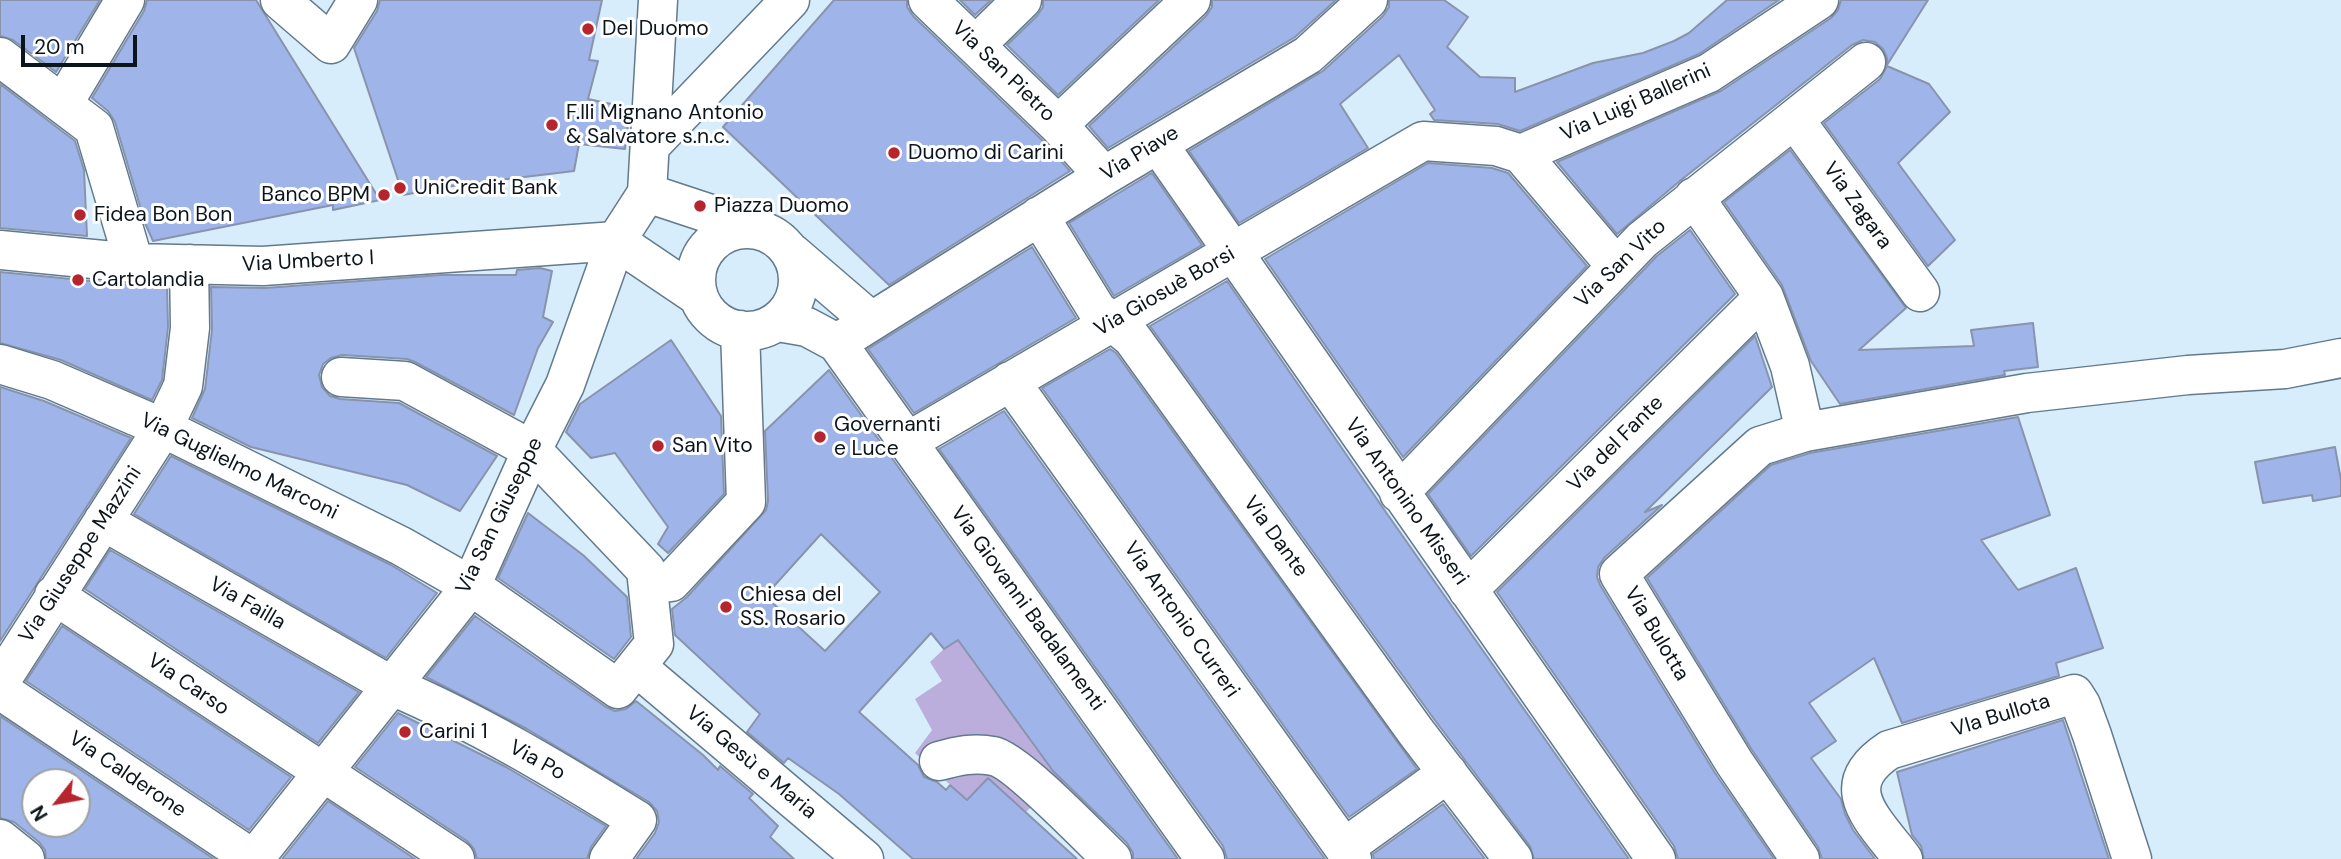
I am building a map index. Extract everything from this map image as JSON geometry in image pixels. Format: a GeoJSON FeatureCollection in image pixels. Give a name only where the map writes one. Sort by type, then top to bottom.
{"type":"FeatureCollection","features":[{"type":"Feature","properties":{"kind":"street"},"geometry":{"type":"LineString","coordinates":[[62,104],[125,0]]}},
{"type":"Feature","properties":{"kind":"street"},"geometry":{"type":"LineString","coordinates":[[280,0],[331,44],[358,0]]}},
{"type":"Feature","properties":{"kind":"street"},"geometry":{"type":"LineString","coordinates":[[658,0],[647,193],[616,242],[696,295],[709,316],[730,330],[755,331],[778,322],[794,302],[799,277],[792,253]]}},
{"type":"Feature","properties":{"kind":"street"},"geometry":{"type":"LineString","coordinates":[[650,146],[790,0]]}},
{"type":"Feature","properties":{"kind":"street","name":"Via San Pietro"},"geometry":{"type":"LineString","coordinates":[[928,0],[1058,125],[1104,176]]}},
{"type":"Feature","properties":{"kind":"street"},"geometry":{"type":"LineString","coordinates":[[976,45],[1022,0]]}},
{"type":"Feature","properties":{"kind":"street"},"geometry":{"type":"LineString","coordinates":[[1058,125],[1191,0]]}},
{"type":"Feature","properties":{"kind":"street","name":"Via Piave"},"geometry":{"type":"LineString","coordinates":[[842,350],[871,321],[905,299],[1104,176],[1308,55],[1368,0]]}},
{"type":"Feature","properties":{"kind":"street","name":"Via Luigi Ballerini"},"geometry":{"type":"LineString","coordinates":[[1521,154],[1709,73],[1819,0]]}},
{"type":"Feature","properties":{"kind":"street"},"geometry":{"type":"LineString","coordinates":[[0,57],[94,128],[134,263]]}},
{"type":"Feature","properties":{"kind":"street","name":"Via San Vito"},"geometry":{"type":"LineString","coordinates":[[1399,493],[1643,240],[1866,62]]}},
{"type":"Feature","properties":{"kind":"street","name":"Via Zagara"},"geometry":{"type":"LineString","coordinates":[[1795,121],[1920,292]]}},
{"type":"Feature","properties":{"kind":"street","name":"Via Giosuè Borsi"},"geometry":{"type":"LineString","coordinates":[[907,442],[1423,141],[1496,146],[1521,154]]}},
{"type":"Feature","properties":{"kind":"street","name":"Via Antonino Misseri"},"geometry":{"type":"LineString","coordinates":[[1158,144],[1656,859]]}},
{"type":"Feature","properties":{"kind":"street"},"geometry":{"type":"LineString","coordinates":[[1521,154],[1616,265]]}},
{"type":"Feature","properties":{"kind":"street"},"geometry":{"type":"LineString","coordinates":[[647,193],[774,235],[871,321]]}},
{"type":"Feature","properties":{"kind":"street"},"geometry":{"type":"LineString","coordinates":[[1694,197],[1764,297],[1790,366],[1805,432],[2027,394],[2188,375],[2285,369],[2341,358]]}},
{"type":"Feature","properties":{"kind":"street","name":"Via Dante"},"geometry":{"type":"LineString","coordinates":[[1039,216],[1097,310],[1132,338],[1513,859]]}},
{"type":"Feature","properties":{"kind":"street"},"geometry":{"type":"LineString","coordinates":[[696,295],[695,269],[705,247],[726,232],[750,228]]}},
{"type":"Feature","properties":{"kind":"street","name":"Via Umberto I"},"geometry":{"type":"LineString","coordinates":[[0,250],[134,263],[262,266],[616,242]]}},
{"type":"Feature","properties":{"kind":"street","name":"Via San Giuseppe"},"geometry":{"type":"LineString","coordinates":[[253,859],[471,586],[532,450],[565,385],[616,242]]}},
{"type":"Feature","properties":{"kind":"street","name":"Via Giuseppe Mazzini"},"geometry":{"type":"LineString","coordinates":[[0,682],[163,428],[183,386],[190,328],[189,264]]}},
{"type":"Feature","properties":{"kind":"street","name":"Via del Fante"},"geometry":{"type":"LineString","coordinates":[[1468,590],[1764,297]]}},
{"type":"Feature","properties":{"kind":"street"},"geometry":{"type":"LineString","coordinates":[[778,322],[807,327],[842,350]]}},
{"type":"Feature","properties":{"kind":"street"},"geometry":{"type":"LineString","coordinates":[[648,585],[671,582],[746,502],[740,330]]}},
{"type":"Feature","properties":{"kind":"street","name":"Via Giovanni Badalamenti"},"geometry":{"type":"LineString","coordinates":[[842,350],[1205,859]]}},
{"type":"Feature","properties":{"kind":"street","name":"Via Guglielmo Marconi"},"geometry":{"type":"LineString","coordinates":[[0,364],[52,380],[163,428],[401,546],[471,586],[618,689],[637,667]]}},
{"type":"Feature","properties":{"kind":"street"},"geometry":{"type":"LineString","coordinates":[[341,377],[405,381],[532,450],[646,570],[654,644],[637,667]]}},
{"type":"Feature","properties":{"kind":"street","name":"Via Antonio Curreri"},"geometry":{"type":"LineString","coordinates":[[1010,381],[1349,856]]}},
{"type":"Feature","properties":{"kind":"street","name":"Via Bulotta"},"geometry":{"type":"LineString","coordinates":[[1800,859],[1734,762],[1619,574],[1760,446],[1805,432]]}},
{"type":"Feature","properties":{"kind":"street","name":"Via Failla"},"geometry":{"type":"LineString","coordinates":[[103,521],[392,686]]}},
{"type":"Feature","properties":{"kind":"street","name":"Via Carso"},"geometry":{"type":"LineString","coordinates":[[54,596],[455,859]]}},
{"type":"Feature","properties":{"kind":"street","name":"Via Gesù e Maria"},"geometry":{"type":"LineString","coordinates":[[637,667],[842,853]]}},
{"type":"Feature","properties":{"kind":"street","name":"Via Po"},"geometry":{"type":"LineString","coordinates":[[392,686],[423,699],[563,774],[637,820],[609,859]]}},
{"type":"Feature","properties":{"kind":"street","name":"Via Calderone"},"geometry":{"type":"LineString","coordinates":[[0,690],[253,859]]}},
{"type":"Feature","properties":{"kind":"street","name":"VIa Bullota"},"geometry":{"type":"LineString","coordinates":[[1902,859],[1870,815],[1860,795],[1861,780],[1866,768],[1877,757],[1889,750],[2074,694],[2092,734],[2132,859]]}},
{"type":"Feature","properties":{"kind":"street"},"geometry":{"type":"LineString","coordinates":[[939,761],[967,753],[996,756],[1032,783],[1112,859]]}},
{"type":"Feature","properties":{"kind":"street"},"geometry":{"type":"LineString","coordinates":[[1349,856],[1448,773]]}},
{"type":"Feature","properties":{"kind":"street"},"geometry":{"type":"LineString","coordinates":[[0,839],[25,859]]}},
{"type":"Feature","properties":{"kind":"shaded area"},"geometry":{"type":"Polygon","coordinates":[[[958,640],[1064,782],[1026,812],[988,777],[967,800],[915,753],[932,730],[915,699],[942,681],[930,662],[958,640]]]}},
{"type":"Feature","properties":{"kind":"building"},"geometry":{"type":"Polygon","coordinates":[[[0,0],[100,0],[56,72],[13,40],[0,36],[0,0]]]}},
{"type":"Feature","properties":{"kind":"building"},"geometry":{"type":"Polygon","coordinates":[[[147,0],[256,0],[380,200],[333,210],[333,205],[153,241],[145,223],[115,122],[108,111],[92,98],[144,11],[147,0]]]}},
{"type":"Feature","properties":{"kind":"building"},"geometry":{"type":"Polygon","coordinates":[[[380,0],[602,0],[589,60],[598,61],[588,99],[630,108],[625,149],[579,144],[574,171],[458,185],[403,195],[354,48],[377,11],[380,0]]]}},
{"type":"Feature","properties":{"kind":"building","name":"Duomo di Carini"},"geometry":{"type":"Polygon","coordinates":[[[834,0],[907,0],[907,7],[913,16],[1042,140],[1070,171],[889,285],[723,127],[834,0]]]}},
{"type":"Feature","properties":{"kind":"building"},"geometry":{"type":"Polygon","coordinates":[[[960,0],[991,0],[975,15],[960,0]]]}},
{"type":"Feature","properties":{"kind":"building"},"geometry":{"type":"Polygon","coordinates":[[[1043,0],[1159,0],[1058,95],[1007,45],[1037,16],[1043,7],[1043,0]]]}},
{"type":"Feature","properties":{"kind":"building"},"geometry":{"type":"Polygon","coordinates":[[[1212,0],[1336,0],[1295,37],[1108,148],[1089,126],[1206,16],[1212,7],[1212,0]]]}},
{"type":"Feature","properties":{"kind":"building"},"geometry":{"type":"Polygon","coordinates":[[[1389,0],[1444,0],[1468,17],[1447,47],[1480,77],[1515,78],[1515,92],[1593,63],[1643,53],[1674,41],[1689,33],[1727,0],[1779,0],[1699,54],[1520,131],[1498,124],[1434,120],[1430,114],[1435,110],[1399,55],[1340,104],[1368,148],[1239,223],[1189,151],[1323,71],[1383,16],[1389,7],[1389,0]]]}},
{"type":"Feature","properties":{"kind":"building"},"geometry":{"type":"Polygon","coordinates":[[[1841,0],[1928,0],[1887,65],[1883,49],[1875,42],[1863,40],[1852,45],[1617,234],[1557,162],[1721,91],[1831,18],[1838,10],[1841,0]]]}},
{"type":"Feature","properties":{"kind":"building"},"geometry":{"type":"Polygon","coordinates":[[[1887,66],[1929,84],[1950,112],[1898,163],[1955,240],[1928,266],[1824,123],[1880,79],[1887,66]]]}},
{"type":"Feature","properties":{"kind":"building"},"geometry":{"type":"Polygon","coordinates":[[[0,84],[75,141],[84,170],[87,236],[0,228],[0,84]]]}},
{"type":"Feature","properties":{"kind":"building"},"geometry":{"type":"Polygon","coordinates":[[[1790,150],[1906,308],[1859,350],[1974,346],[1971,330],[2033,323],[2038,367],[2004,371],[2005,375],[1840,404],[1811,361],[1782,285],[1724,202],[1790,150]]]}},
{"type":"Feature","properties":{"kind":"building"},"geometry":{"type":"Polygon","coordinates":[[[1428,163],[1492,168],[1508,173],[1587,266],[1403,457],[1265,259],[1428,163]]]}},
{"type":"Feature","properties":{"kind":"building"},"geometry":{"type":"Polygon","coordinates":[[[1152,173],[1202,245],[1114,296],[1069,223],[1152,173]]]}},
{"type":"Feature","properties":{"kind":"building"},"geometry":{"type":"Polygon","coordinates":[[[1690,230],[1735,294],[1471,556],[1428,494],[1657,256],[1690,230]]]}},
{"type":"Feature","properties":{"kind":"building"},"geometry":{"type":"Polygon","coordinates":[[[1032,247],[1076,318],[914,413],[868,349],[1032,247]]]}},
{"type":"Feature","properties":{"kind":"building"},"geometry":{"type":"Polygon","coordinates":[[[540,268],[552,271],[543,317],[553,322],[538,348],[514,415],[407,359],[342,355],[323,364],[319,375],[322,387],[330,396],[399,403],[497,456],[460,511],[407,485],[251,447],[192,418],[205,389],[212,330],[211,287],[265,288],[441,275],[516,275],[517,270],[540,268]]]}},
{"type":"Feature","properties":{"kind":"building"},"geometry":{"type":"Polygon","coordinates":[[[0,272],[167,286],[168,327],[162,380],[152,400],[61,360],[0,343],[0,272]]]}},
{"type":"Feature","properties":{"kind":"building"},"geometry":{"type":"Polygon","coordinates":[[[1227,281],[1629,859],[1534,859],[1530,846],[1434,719],[1150,326],[1227,281]]]}},
{"type":"Feature","properties":{"kind":"building"},"geometry":{"type":"Polygon","coordinates":[[[1755,336],[1772,387],[1645,512],[1662,505],[1604,558],[1598,567],[1600,585],[1715,773],[1774,859],[1678,859],[1674,846],[1497,592],[1755,336]]]}},
{"type":"Feature","properties":{"kind":"building","name":"San Vito"},"geometry":{"type":"Polygon","coordinates":[[[671,340],[721,416],[724,494],[668,553],[658,544],[668,527],[615,453],[591,458],[566,432],[580,404],[671,340]]]}},
{"type":"Feature","properties":{"kind":"building"},"geometry":{"type":"Polygon","coordinates":[[[1110,349],[1116,353],[1417,769],[1349,817],[1042,388],[1110,349]]]}},
{"type":"Feature","properties":{"kind":"building"},"geometry":{"type":"Polygon","coordinates":[[[829,370],[1178,859],[1133,859],[1133,853],[1127,843],[1053,771],[958,640],[944,649],[931,633],[859,712],[918,765],[924,777],[937,782],[946,790],[950,785],[967,800],[988,778],[1077,859],[913,859],[839,794],[788,758],[784,763],[747,732],[760,714],[675,635],[672,609],[687,597],[766,510],[768,501],[765,431],[829,370]],[[821,534],[765,596],[825,651],[880,592],[821,534]]]}},
{"type":"Feature","properties":{"kind":"building"},"geometry":{"type":"Polygon","coordinates":[[[0,387],[44,401],[131,438],[0,641],[0,387]]]}},
{"type":"Feature","properties":{"kind":"building"},"geometry":{"type":"Polygon","coordinates":[[[1004,411],[1325,859],[1227,859],[1223,846],[939,449],[1004,411]]]}},
{"type":"Feature","properties":{"kind":"building"},"geometry":{"type":"Polygon","coordinates":[[[2018,417],[2050,515],[1981,540],[2018,590],[2076,568],[2103,648],[2056,663],[2059,676],[1902,723],[1874,658],[1809,703],[1836,741],[1811,758],[1841,799],[1853,830],[1875,859],[1822,859],[1818,847],[1752,750],[1647,578],[1771,465],[1810,453],[2018,417]]]}},
{"type":"Feature","properties":{"kind":"building"},"geometry":{"type":"Polygon","coordinates":[[[2335,447],[2341,496],[2313,501],[2312,495],[2263,503],[2255,462],[2335,447]]]}},
{"type":"Feature","properties":{"kind":"building"},"geometry":{"type":"Polygon","coordinates":[[[171,456],[391,565],[437,593],[386,658],[134,514],[171,456]]]}},
{"type":"Feature","properties":{"kind":"building"},"geometry":{"type":"Polygon","coordinates":[[[528,513],[583,555],[627,597],[631,637],[614,659],[498,578],[528,513]]]}},
{"type":"Feature","properties":{"kind":"building"},"geometry":{"type":"Polygon","coordinates":[[[110,550],[359,692],[318,743],[85,589],[110,550]]]}},
{"type":"Feature","properties":{"kind":"building"},"geometry":{"type":"Polygon","coordinates":[[[475,616],[606,707],[615,711],[626,709],[636,701],[718,770],[720,766],[753,794],[749,798],[778,826],[770,837],[794,859],[636,859],[655,833],[659,822],[657,811],[649,802],[527,729],[426,677],[475,616]]]}},
{"type":"Feature","properties":{"kind":"building"},"geometry":{"type":"Polygon","coordinates":[[[62,626],[291,777],[249,830],[26,681],[62,626]]]}},
{"type":"Feature","properties":{"kind":"building"},"geometry":{"type":"Polygon","coordinates":[[[398,713],[506,767],[606,826],[591,847],[587,859],[477,859],[474,849],[467,841],[355,767],[398,713]]]}},
{"type":"Feature","properties":{"kind":"building"},"geometry":{"type":"Polygon","coordinates":[[[0,716],[78,768],[21,768],[21,828],[14,822],[0,818],[0,716]]]}},
{"type":"Feature","properties":{"kind":"building"},"geometry":{"type":"Polygon","coordinates":[[[2063,720],[2109,859],[1924,859],[1921,846],[1912,835],[1897,772],[2063,720]]]}},
{"type":"Feature","properties":{"kind":"building"},"geometry":{"type":"Polygon","coordinates":[[[91,777],[214,859],[46,859],[45,850],[34,838],[91,838],[91,777]]]}},
{"type":"Feature","properties":{"kind":"building"},"geometry":{"type":"Polygon","coordinates":[[[328,801],[415,859],[282,859],[328,801]]]}},
{"type":"Feature","properties":{"kind":"building"},"geometry":{"type":"Polygon","coordinates":[[[1443,804],[1485,859],[1374,859],[1373,854],[1443,804]]]}},
{"type":"Feature","properties":{"kind":"place","name":"Del Duomo"},"geometry":{"type":"Point","coordinates":[588,29]}},
{"type":"Feature","properties":{"kind":"place","name":"F.lli Mignano Antonio & Salvatore s.n.c."},"geometry":{"type":"Point","coordinates":[552,125]}},
{"type":"Feature","properties":{"kind":"place","name":"Duomo di Carini"},"geometry":{"type":"Point","coordinates":[894,153]}},
{"type":"Feature","properties":{"kind":"place","name":"UniCredit Bank"},"geometry":{"type":"Point","coordinates":[400,188]}},
{"type":"Feature","properties":{"kind":"place","name":"Banco BPM"},"geometry":{"type":"Point","coordinates":[384,195]}},
{"type":"Feature","properties":{"kind":"place","name":"Piazza Duomo"},"geometry":{"type":"Point","coordinates":[700,206]}},
{"type":"Feature","properties":{"kind":"place","name":"Fidea Bon Bon"},"geometry":{"type":"Point","coordinates":[80,215]}},
{"type":"Feature","properties":{"kind":"place","name":"Cartolandia"},"geometry":{"type":"Point","coordinates":[78,280]}},
{"type":"Feature","properties":{"kind":"place","name":"Governanti e Luce"},"geometry":{"type":"Point","coordinates":[820,437]}},
{"type":"Feature","properties":{"kind":"place","name":"San Vito"},"geometry":{"type":"Point","coordinates":[658,446]}},
{"type":"Feature","properties":{"kind":"place","name":"Chiesa del SS. Rosario"},"geometry":{"type":"Point","coordinates":[726,607]}},
{"type":"Feature","properties":{"kind":"place","name":"Carini 1"},"geometry":{"type":"Point","coordinates":[405,732]}}]}
